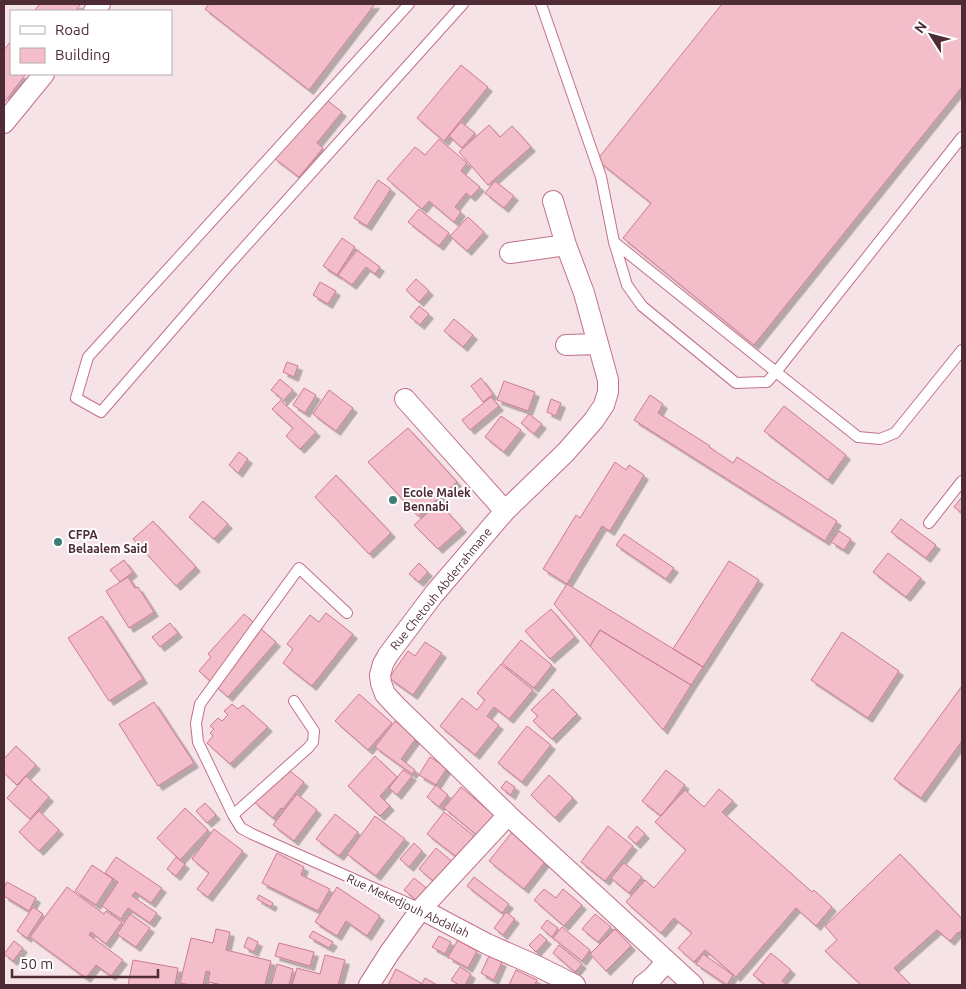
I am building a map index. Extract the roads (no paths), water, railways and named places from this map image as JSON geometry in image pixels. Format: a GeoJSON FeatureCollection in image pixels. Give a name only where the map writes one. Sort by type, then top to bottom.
{"type":"FeatureCollection","features":[{"type":"Feature","properties":{"kind":"street"},"geometry":{"type":"LineString","coordinates":[[5,118],[43,75]]}},
{"type":"Feature","properties":{"kind":"street","name":"Rue Chetouh Abderrahmane"},"geometry":{"type":"LineString","coordinates":[[553,201],[566,245],[584,293],[608,380],[608,392],[604,405],[594,420],[566,452],[504,511],[434,594],[388,655],[380,675],[381,683],[386,694],[397,707],[508,815],[693,985]]}},
{"type":"Feature","properties":{"kind":"street"},"geometry":{"type":"LineString","coordinates":[[510,254],[566,245]]}},
{"type":"Feature","properties":{"kind":"street"},"geometry":{"type":"LineString","coordinates":[[566,345],[598,344]]}},
{"type":"Feature","properties":{"kind":"street"},"geometry":{"type":"LineString","coordinates":[[405,399],[504,511]]}},
{"type":"Feature","properties":{"kind":"street"},"geometry":{"type":"LineString","coordinates":[[369,985],[421,909],[508,815]]}},
{"type":"Feature","properties":{"kind":"street","name":"Rue Mekedjouh Abdallah"},"geometry":{"type":"LineString","coordinates":[[421,909],[487,944],[575,985]]}},
{"type":"Feature","properties":{"kind":"street"},"geometry":{"type":"LineString","coordinates":[[643,985],[667,961]]}},
{"type":"Feature","properties":{"kind":"lane"},"geometry":{"type":"LineString","coordinates":[[408,4],[88,357],[76,398],[102,412],[226,268],[463,4]]}},
{"type":"Feature","properties":{"kind":"lane"},"geometry":{"type":"LineString","coordinates":[[541,4],[602,177],[614,242],[627,285],[642,306],[736,383],[768,382],[962,137]]}},
{"type":"Feature","properties":{"kind":"lane"},"geometry":{"type":"LineString","coordinates":[[614,242],[858,437],[880,439],[894,433],[962,350]]}},
{"type":"Feature","properties":{"kind":"lane"},"geometry":{"type":"LineString","coordinates":[[929,523],[962,481]]}},
{"type":"Feature","properties":{"kind":"lane"},"geometry":{"type":"LineString","coordinates":[[294,700],[314,731],[313,742],[233,815],[198,742],[196,723],[200,704],[299,568],[347,613]]}},
{"type":"Feature","properties":{"kind":"lane","name":"Rue Mekedjouh Abdallah"},"geometry":{"type":"LineString","coordinates":[[233,815],[241,828],[252,834],[421,909]]}},
{"type":"Feature","properties":{"kind":"place","name":"Ecole Malek Bennabi"},"geometry":{"type":"Point","coordinates":[393,500]}},
{"type":"Feature","properties":{"kind":"place","name":"CFPA Belaalem Said"},"geometry":{"type":"Point","coordinates":[58,542]}}]}
